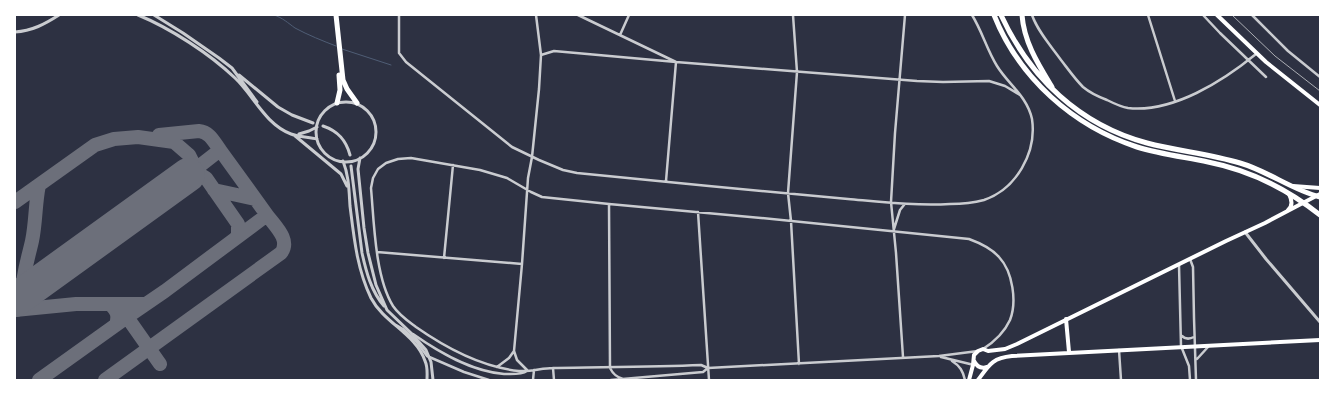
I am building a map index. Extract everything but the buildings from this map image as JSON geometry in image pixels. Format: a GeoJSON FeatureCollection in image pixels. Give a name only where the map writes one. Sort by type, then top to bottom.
{"type":"FeatureCollection","features":[{"type":"Feature","properties":{"kind":"highway"},"geometry":{"type":"LineString","coordinates":[[334,15],[340,65],[340,90],[337,103]]}},
{"type":"Feature","properties":{"kind":"highway"},"geometry":{"type":"LineString","coordinates":[[993,15],[1016,56],[1037,83],[1062,107],[1088,124],[1107,135],[1136,146],[1234,169],[1261,179],[1287,192],[1320,215]]}},
{"type":"Feature","properties":{"kind":"highway"},"geometry":{"type":"LineString","coordinates":[[1001,15],[1009,32],[1038,74],[1057,93],[1085,114],[1120,133],[1146,142],[1242,163],[1303,191],[1319,196]]}},
{"type":"Feature","properties":{"kind":"highway"},"geometry":{"type":"LineString","coordinates":[[1022,15],[1032,52],[1057,93]]}},
{"type":"Feature","properties":{"kind":"highway"},"geometry":{"type":"LineString","coordinates":[[340,65],[345,85],[357,103]]}},
{"type":"Feature","properties":{"kind":"main road"},"geometry":{"type":"LineString","coordinates":[[1217,15],[1256,54],[1320,105]]}},
{"type":"Feature","properties":{"kind":"main road"},"geometry":{"type":"LineString","coordinates":[[1291,185],[1320,188]]}},
{"type":"Feature","properties":{"kind":"main road"},"geometry":{"type":"LineString","coordinates":[[1284,214],[1292,204],[1287,192]]}},
{"type":"Feature","properties":{"kind":"main road"},"geometry":{"type":"LineString","coordinates":[[969,380],[975,364],[974,355],[978,351],[1010,347],[1319,196]]}},
{"type":"Feature","properties":{"kind":"main road"},"geometry":{"type":"LineString","coordinates":[[1066,319],[1069,352]]}},
{"type":"Feature","properties":{"kind":"main road"},"geometry":{"type":"LineString","coordinates":[[991,362],[1006,357],[1069,352],[1320,340]]}},
{"type":"Feature","properties":{"kind":"main road"},"geometry":{"type":"LineString","coordinates":[[978,380],[991,362],[992,356],[986,350]]}},
{"type":"Feature","properties":{"kind":"main road"},"geometry":{"type":"LineString","coordinates":[[975,364],[982,368],[987,367]]}},
{"type":"Feature","properties":{"kind":"street"},"geometry":{"type":"LineString","coordinates":[[15,32],[36,28],[59,15]]}},
{"type":"Feature","properties":{"kind":"street"},"geometry":{"type":"LineString","coordinates":[[138,15],[175,34],[221,66],[241,84],[269,120],[293,134],[341,174],[348,189]]}},
{"type":"Feature","properties":{"kind":"street"},"geometry":{"type":"LineString","coordinates":[[154,15],[219,58],[278,107],[313,123]]}},
{"type":"Feature","properties":{"kind":"street"},"geometry":{"type":"LineString","coordinates":[[399,15],[399,53],[402,58],[512,147],[564,170],[666,182],[905,204],[939,205],[964,204],[996,195],[1020,173],[1027,161],[1030,149],[1032,118],[1021,96],[996,65],[972,15]]}},
{"type":"Feature","properties":{"kind":"street"},"geometry":{"type":"LineString","coordinates":[[528,371],[517,360],[514,351],[528,178],[539,89],[541,55],[536,15]]}},
{"type":"Feature","properties":{"kind":"street"},"geometry":{"type":"LineString","coordinates":[[578,15],[676,62]]}},
{"type":"Feature","properties":{"kind":"street"},"geometry":{"type":"LineString","coordinates":[[620,35],[629,15]]}},
{"type":"Feature","properties":{"kind":"street"},"geometry":{"type":"LineString","coordinates":[[793,15],[797,72],[788,193],[799,364]]}},
{"type":"Feature","properties":{"kind":"street"},"geometry":{"type":"LineString","coordinates":[[903,358],[891,202],[905,15]]}},
{"type":"Feature","properties":{"kind":"street"},"geometry":{"type":"LineString","coordinates":[[1032,15],[1038,28],[1069,71],[1084,88],[1126,108],[1146,109],[1196,94],[1223,78],[1256,54]]}},
{"type":"Feature","properties":{"kind":"street"},"geometry":{"type":"LineString","coordinates":[[1148,15],[1175,101]]}},
{"type":"Feature","properties":{"kind":"street"},"geometry":{"type":"LineString","coordinates":[[1203,15],[1266,77]]}},
{"type":"Feature","properties":{"kind":"street"},"geometry":{"type":"LineString","coordinates":[[1252,15],[1288,50],[1320,77]]}},
{"type":"Feature","properties":{"kind":"street"},"geometry":{"type":"LineString","coordinates":[[541,55],[554,51],[900,80],[944,82],[989,81],[1004,86],[1021,96]]}},
{"type":"Feature","properties":{"kind":"street"},"geometry":{"type":"LineString","coordinates":[[666,182],[676,62]]}},
{"type":"Feature","properties":{"kind":"street"},"geometry":{"type":"LineString","coordinates":[[237,74],[262,111]]}},
{"type":"Feature","properties":{"kind":"street"},"geometry":{"type":"LineString","coordinates":[[337,103],[357,103],[371,115],[376,128],[376,138],[373,146],[360,158],[352,161],[334,159],[326,154],[317,139],[319,120],[325,111],[337,103]]}},
{"type":"Feature","properties":{"kind":"street"},"geometry":{"type":"LineString","coordinates":[[323,126],[331,129],[345,140],[350,155]]}},
{"type":"Feature","properties":{"kind":"street"},"geometry":{"type":"LineString","coordinates":[[293,134],[305,133],[317,127]]}},
{"type":"Feature","properties":{"kind":"street"},"geometry":{"type":"LineString","coordinates":[[293,134],[317,139]]}},
{"type":"Feature","properties":{"kind":"street"},"geometry":{"type":"LineString","coordinates":[[360,158],[358,169],[368,253],[376,285],[387,310]]}},
{"type":"Feature","properties":{"kind":"street"},"geometry":{"type":"LineString","coordinates":[[528,371],[497,366],[468,357],[445,346],[404,318],[393,306],[383,282],[377,252],[371,188],[373,178],[378,169],[386,163],[398,159],[411,158],[480,170],[507,178],[542,197],[969,239],[979,243],[1000,258],[1009,272],[1013,291],[1013,306],[1010,320],[1000,335],[986,350]]}},
{"type":"Feature","properties":{"kind":"street"},"geometry":{"type":"LineString","coordinates":[[343,161],[347,173],[355,245],[361,274],[375,304],[415,344],[423,356],[427,369],[427,380]]}},
{"type":"Feature","properties":{"kind":"street"},"geometry":{"type":"LineString","coordinates":[[444,258],[453,165]]}},
{"type":"Feature","properties":{"kind":"street"},"geometry":{"type":"LineString","coordinates":[[351,166],[362,253],[374,291],[379,300],[412,333],[433,348],[468,365],[494,373],[524,373],[553,368],[701,366],[708,368],[799,364],[939,356],[978,351]]}},
{"type":"Feature","properties":{"kind":"street"},"geometry":{"type":"LineString","coordinates":[[610,204],[610,368],[616,377],[623,379]]}},
{"type":"Feature","properties":{"kind":"street"},"geometry":{"type":"LineString","coordinates":[[893,231],[900,210],[905,204]]}},
{"type":"Feature","properties":{"kind":"street"},"geometry":{"type":"LineString","coordinates":[[698,212],[709,380]]}},
{"type":"Feature","properties":{"kind":"street"},"geometry":{"type":"LineString","coordinates":[[1245,232],[1320,322]]}},
{"type":"Feature","properties":{"kind":"street"},"geometry":{"type":"LineString","coordinates":[[377,252],[522,264]]}},
{"type":"Feature","properties":{"kind":"street"},"geometry":{"type":"LineString","coordinates":[[1190,259],[1193,267],[1196,380]]}},
{"type":"Feature","properties":{"kind":"street"},"geometry":{"type":"LineString","coordinates":[[1179,265],[1181,346],[1189,366],[1190,380]]}},
{"type":"Feature","properties":{"kind":"street"},"geometry":{"type":"LineString","coordinates":[[391,322],[403,329],[416,341],[425,354],[464,372],[489,380]]}},
{"type":"Feature","properties":{"kind":"street"},"geometry":{"type":"LineString","coordinates":[[412,333],[430,356],[433,380]]}},
{"type":"Feature","properties":{"kind":"street"},"geometry":{"type":"LineString","coordinates":[[1181,335],[1186,339],[1194,337]]}},
{"type":"Feature","properties":{"kind":"street"},"geometry":{"type":"LineString","coordinates":[[1196,361],[1210,345]]}},
{"type":"Feature","properties":{"kind":"street"},"geometry":{"type":"LineString","coordinates":[[1119,350],[1120,380]]}},
{"type":"Feature","properties":{"kind":"street"},"geometry":{"type":"LineString","coordinates":[[497,366],[509,358],[514,351]]}},
{"type":"Feature","properties":{"kind":"street"},"geometry":{"type":"LineString","coordinates":[[939,356],[975,364]]}},
{"type":"Feature","properties":{"kind":"street"},"geometry":{"type":"LineString","coordinates":[[946,358],[961,368],[964,380]]}},
{"type":"Feature","properties":{"kind":"street"},"geometry":{"type":"LineString","coordinates":[[553,368],[554,380]]}},
{"type":"Feature","properties":{"kind":"street"},"geometry":{"type":"LineString","coordinates":[[611,380],[703,372],[708,368]]}},
{"type":"Feature","properties":{"kind":"street"},"geometry":{"type":"LineString","coordinates":[[533,380],[534,370]]}},
{"type":"Feature","properties":{"kind":"waterway"},"geometry":{"type":"LineString","coordinates":[[274,15],[300,31],[336,46]]}},
{"type":"Feature","properties":{"kind":"waterway"},"geometry":{"type":"LineString","coordinates":[[342,49],[391,65]]}},
{"type":"Feature","properties":{"kind":"taxiway"},"geometry":{"type":"LineString","coordinates":[[159,135],[199,131],[206,133],[220,150]]}},
{"type":"Feature","properties":{"kind":"taxiway"},"geometry":{"type":"LineString","coordinates":[[15,202],[95,145],[114,139],[138,137],[174,142],[189,155],[192,161],[192,167],[188,175]]}},
{"type":"Feature","properties":{"kind":"taxiway"},"geometry":{"type":"LineString","coordinates":[[39,380],[165,291],[267,215],[220,150],[188,175]]}},
{"type":"Feature","properties":{"kind":"taxiway"},"geometry":{"type":"LineString","coordinates":[[188,175],[197,174],[206,178],[238,224],[236,238]]}},
{"type":"Feature","properties":{"kind":"taxiway"},"geometry":{"type":"LineString","coordinates":[[22,295],[24,274],[33,234],[39,185]]}},
{"type":"Feature","properties":{"kind":"taxiway"},"geometry":{"type":"LineString","coordinates":[[214,190],[255,199]]}},
{"type":"Feature","properties":{"kind":"taxiway"},"geometry":{"type":"LineString","coordinates":[[105,380],[281,253],[284,248],[283,238],[278,228],[267,215]]}},
{"type":"Feature","properties":{"kind":"taxiway"},"geometry":{"type":"LineString","coordinates":[[15,310],[76,304],[110,304],[117,313],[116,325]]}},
{"type":"Feature","properties":{"kind":"taxiway"},"geometry":{"type":"LineString","coordinates":[[145,304],[110,304],[127,317],[160,364]]}},
{"type":"Feature","properties":{"kind":"runway"},"geometry":{"type":"LineString","coordinates":[[15,300],[188,175]]}},
{"type":"Feature","properties":{"kind":"railway"},"geometry":{"type":"LineString","coordinates":[[1232,15],[1275,56],[1320,91]]}}]}
